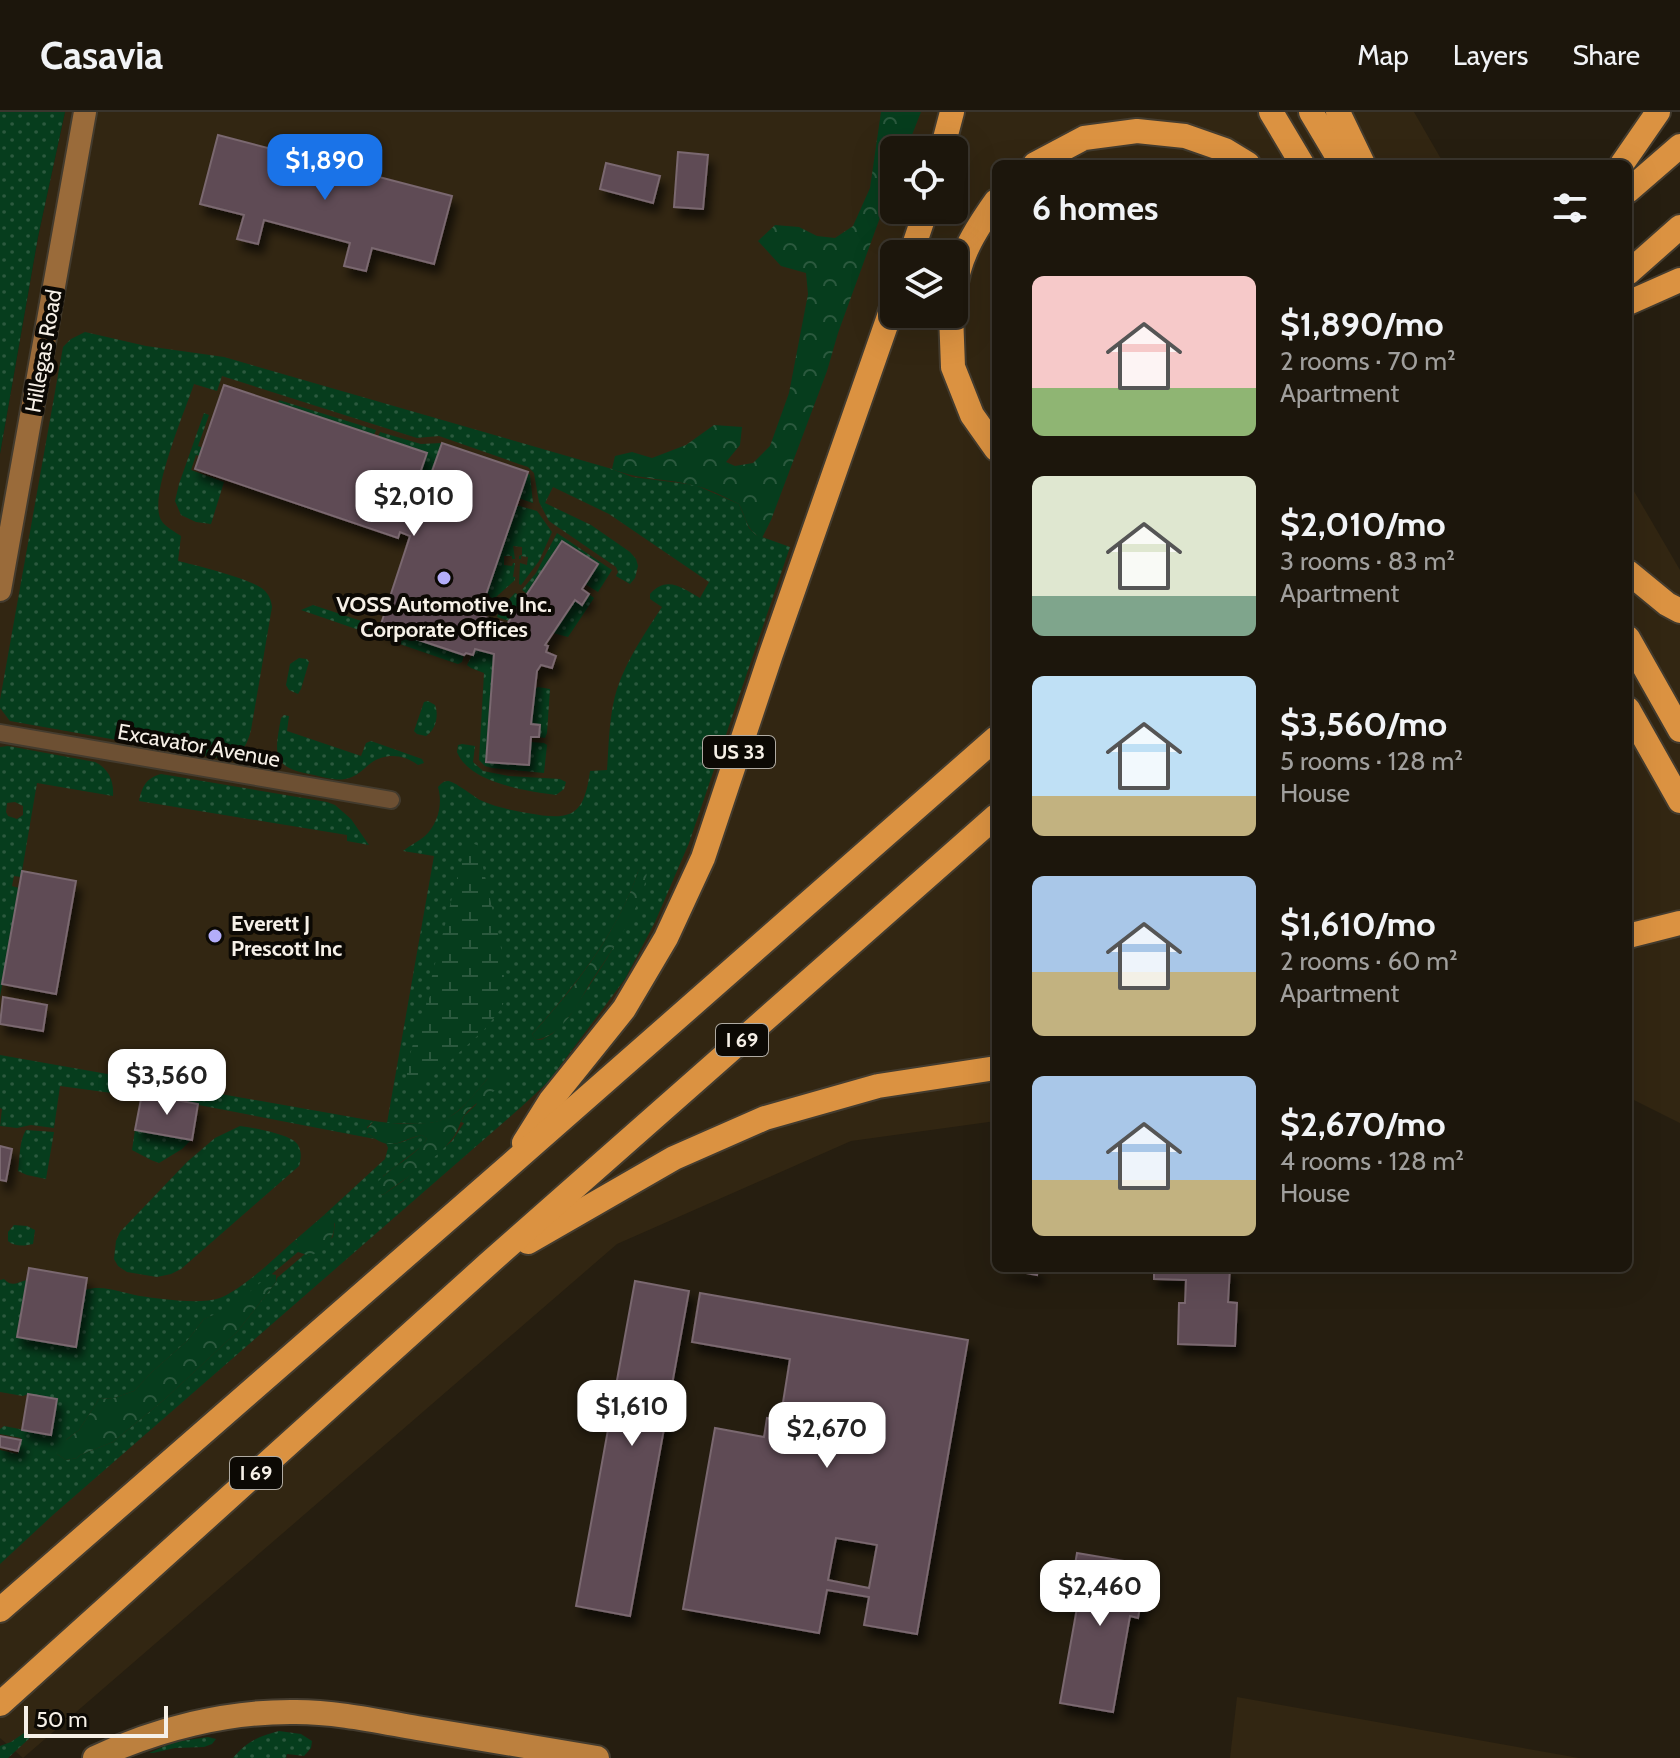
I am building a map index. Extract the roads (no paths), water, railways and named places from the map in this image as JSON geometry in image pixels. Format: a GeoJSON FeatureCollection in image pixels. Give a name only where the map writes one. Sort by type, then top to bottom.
{"type":"FeatureCollection","features":[{"type":"Feature","properties":{"kind":"highway"},"geometry":{"type":"LineString","coordinates":[[946,136],[952,112]]}},
{"type":"Feature","properties":{"kind":"highway"},"geometry":{"type":"LineString","coordinates":[[1271,112],[1300,160]]}},
{"type":"Feature","properties":{"kind":"highway"},"geometry":{"type":"LineString","coordinates":[[1311,112],[1340,160]]}},
{"type":"Feature","properties":{"kind":"highway"},"geometry":{"type":"LineString","coordinates":[[1338,112],[1361,160]]}},
{"type":"Feature","properties":{"kind":"highway"},"geometry":{"type":"LineString","coordinates":[[1625,160],[1658,112]]}},
{"type":"Feature","properties":{"kind":"highway"},"geometry":{"type":"LineString","coordinates":[[1043,160],[1084,138],[1137,131],[1185,136],[1225,150],[1241,160]]}},
{"type":"Feature","properties":{"kind":"highway"},"geometry":{"type":"LineString","coordinates":[[1632,188],[1680,146]]}},
{"type":"Feature","properties":{"kind":"highway"},"geometry":{"type":"LineString","coordinates":[[968,246],[992,207]]}},
{"type":"Feature","properties":{"kind":"highway"},"geometry":{"type":"LineString","coordinates":[[1632,269],[1680,227]]}},
{"type":"Feature","properties":{"kind":"highway"},"geometry":{"type":"LineString","coordinates":[[1632,301],[1680,280]]}},
{"type":"Feature","properties":{"kind":"highway","name":"US 33"},"geometry":{"type":"LineString","coordinates":[[510,1165],[551,1100],[624,1009],[666,938],[703,858],[885,328]]}},
{"type":"Feature","properties":{"kind":"highway"},"geometry":{"type":"LineString","coordinates":[[952,328],[953,367],[972,415],[992,443]]}},
{"type":"Feature","properties":{"kind":"highway"},"geometry":{"type":"LineString","coordinates":[[1632,575],[1680,611]]}},
{"type":"Feature","properties":{"kind":"highway"},"geometry":{"type":"LineString","coordinates":[[1632,645],[1680,730]]}},
{"type":"Feature","properties":{"kind":"highway"},"geometry":{"type":"LineString","coordinates":[[1632,716],[1680,801]]}},
{"type":"Feature","properties":{"kind":"highway","name":"I 69"},"geometry":{"type":"LineString","coordinates":[[0,1610],[992,742]]}},
{"type":"Feature","properties":{"kind":"highway","name":"I 69"},"geometry":{"type":"LineString","coordinates":[[0,1704],[488,1264],[992,820]]}},
{"type":"Feature","properties":{"kind":"highway"},"geometry":{"type":"LineString","coordinates":[[1632,935],[1680,923]]}},
{"type":"Feature","properties":{"kind":"highway"},"geometry":{"type":"LineString","coordinates":[[488,1264],[674,1158],[765,1118],[878,1086],[992,1069]]}},
{"type":"Feature","properties":{"kind":"main road","name":"Hillegas Road"},"geometry":{"type":"LineString","coordinates":[[0,590],[85,112]]}},
{"type":"Feature","properties":{"kind":"main road"},"geometry":{"type":"LineString","coordinates":[[95,1758],[188,1725],[233,1717],[295,1712],[350,1717],[597,1758]]}},
{"type":"Feature","properties":{"kind":"street","name":"Excavator Avenue"},"geometry":{"type":"LineString","coordinates":[[0,733],[391,800]]}},
{"type":"Feature","properties":{"kind":"place","name":"VOSS Automotive, Inc. Corporate Offices"},"geometry":{"type":"Point","coordinates":[444,578]}},
{"type":"Feature","properties":{"kind":"place","name":"Everett J Prescott Inc"},"geometry":{"type":"Point","coordinates":[215,936]}}]}
